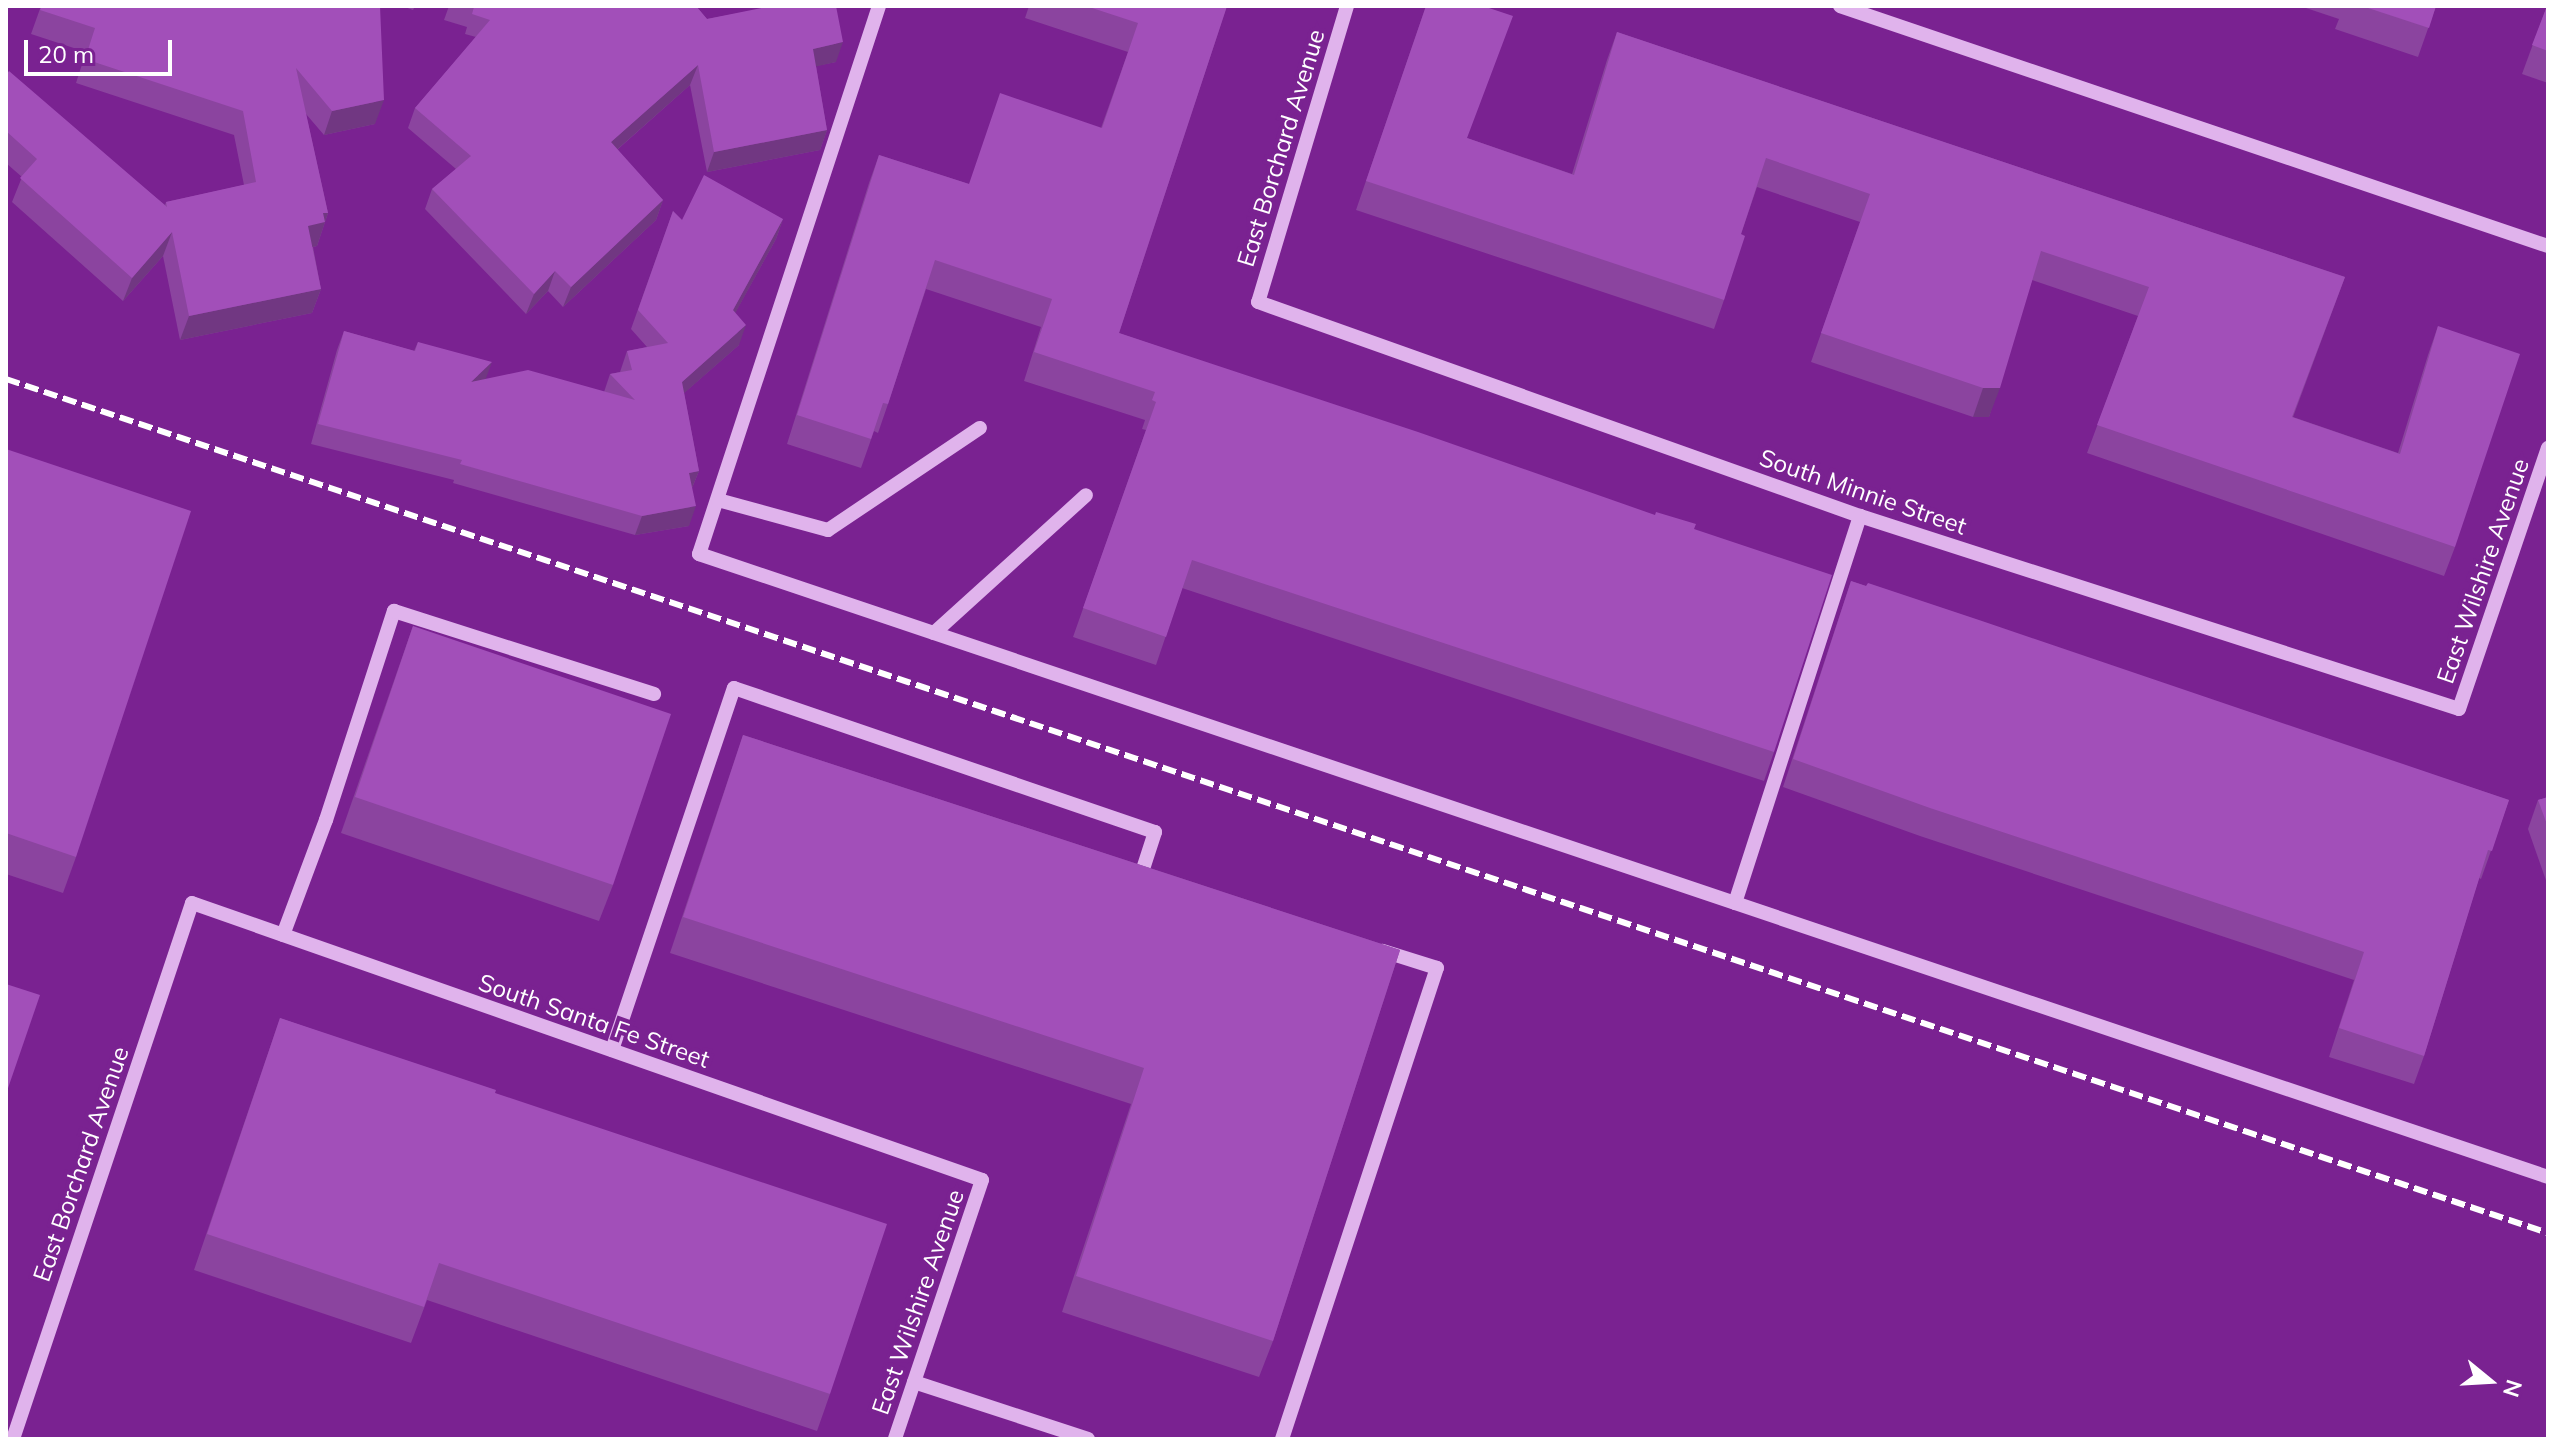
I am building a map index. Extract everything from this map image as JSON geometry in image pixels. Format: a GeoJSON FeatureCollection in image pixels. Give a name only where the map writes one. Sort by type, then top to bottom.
{"type":"FeatureCollection","features":[{"type":"Feature","properties":{"kind":"street"},"geometry":{"type":"LineString","coordinates":[[879,6],[699,554],[2548,1177]]}},
{"type":"Feature","properties":{"kind":"street","name":"East Borchard Avenue"},"geometry":{"type":"LineString","coordinates":[[1258,302],[1347,6]]}},
{"type":"Feature","properties":{"kind":"street"},"geometry":{"type":"LineString","coordinates":[[1840,6],[2548,246]]}},
{"type":"Feature","properties":{"kind":"street","name":"South Minnie Street"},"geometry":{"type":"LineString","coordinates":[[1258,302],[1860,516],[2459,709]]}},
{"type":"Feature","properties":{"kind":"street"},"geometry":{"type":"LineString","coordinates":[[718,500],[828,530],[980,428]]}},
{"type":"Feature","properties":{"kind":"street","name":"East Wilshire Avenue"},"geometry":{"type":"LineString","coordinates":[[2459,709],[2548,448]]}},
{"type":"Feature","properties":{"kind":"street"},"geometry":{"type":"LineString","coordinates":[[934,633],[1086,495]]}},
{"type":"Feature","properties":{"kind":"street"},"geometry":{"type":"LineString","coordinates":[[1735,903],[1860,516]]}},
{"type":"Feature","properties":{"kind":"street"},"geometry":{"type":"LineString","coordinates":[[283,935],[326,820],[394,611],[654,694]]}},
{"type":"Feature","properties":{"kind":"street"},"geometry":{"type":"LineString","coordinates":[[612,1050],[734,688],[1155,832],[1141,875],[1171,884]]}},
{"type":"Feature","properties":{"kind":"street","name":"East Borchard Avenue"},"geometry":{"type":"LineString","coordinates":[[13,1439],[192,903]]}},
{"type":"Feature","properties":{"kind":"street","name":"South Santa Fe Street"},"geometry":{"type":"LineString","coordinates":[[192,903],[982,1180]]}},
{"type":"Feature","properties":{"kind":"street"},"geometry":{"type":"LineString","coordinates":[[1282,1439],[1437,968],[1363,945]]}},
{"type":"Feature","properties":{"kind":"street","name":"East Wilshire Avenue"},"geometry":{"type":"LineString","coordinates":[[895,1439],[982,1180]]}},
{"type":"Feature","properties":{"kind":"street"},"geometry":{"type":"LineString","coordinates":[[914,1382],[1088,1439]]}},
{"type":"Feature","properties":{"kind":"building"},"geometry":{"type":"Polygon","coordinates":[[[42,6],[380,6],[384,100],[332,111],[296,68],[328,213],[323,213],[325,222],[308,226],[321,289],[189,316],[172,232],[132,278],[20,178],[37,159],[6,131],[6,75],[9,71],[167,207],[166,202],[256,182],[243,111],[85,59],[95,28],[40,10],[42,6]]]}},
{"type":"Feature","properties":{"kind":"building"},"geometry":{"type":"Polygon","coordinates":[[[471,6],[696,6],[707,19],[772,6],[836,6],[843,42],[813,49],[827,130],[714,152],[698,65],[611,142],[663,200],[571,287],[555,271],[534,294],[432,189],[471,156],[415,108],[490,20],[472,14],[474,7],[471,6]]]}},
{"type":"Feature","properties":{"kind":"building"},"geometry":{"type":"Polygon","coordinates":[[[1086,6],[1227,6],[1119,333],[1655,515],[1656,512],[1696,524],[1694,529],[1832,575],[1774,752],[1192,560],[1166,637],[1083,608],[1156,402],[1152,400],[1155,392],[1034,352],[1052,299],[935,260],[888,404],[883,403],[871,439],[797,415],[879,155],[969,184],[1000,93],[1102,128],[1138,23],[1086,6]]]}},
{"type":"Feature","properties":{"kind":"building"},"geometry":{"type":"Polygon","coordinates":[[[1426,6],[1483,6],[1513,16],[1467,138],[1574,175],[1617,32],[2345,277],[2292,417],[2400,454],[2438,326],[2520,354],[2455,547],[2097,425],[2149,287],[2041,251],[2000,388],[1983,388],[1821,333],[1870,194],[1766,158],[1741,234],[1745,236],[1724,300],[1366,181],[1426,6]]]}},
{"type":"Feature","properties":{"kind":"building"},"geometry":{"type":"Polygon","coordinates":[[[2362,6],[2436,6],[2429,28],[2362,6]]]}},
{"type":"Feature","properties":{"kind":"building"},"geometry":{"type":"Polygon","coordinates":[[[2548,6],[2548,51],[2532,45],[2548,6]]]}},
{"type":"Feature","properties":{"kind":"building"},"geometry":{"type":"Polygon","coordinates":[[[704,175],[783,219],[733,310],[746,325],[682,382],[699,471],[689,473],[696,506],[642,516],[460,464],[462,460],[318,424],[344,331],[415,351],[418,342],[492,362],[471,382],[528,370],[635,400],[610,374],[632,370],[627,351],[668,343],[638,310],[673,211],[682,220],[704,175]]]}},
{"type":"Feature","properties":{"kind":"building"},"geometry":{"type":"Polygon","coordinates":[[[6,449],[191,511],[76,857],[6,833],[6,449]]]}},
{"type":"Feature","properties":{"kind":"building"},"geometry":{"type":"Polygon","coordinates":[[[1851,581],[1866,586],[1868,583],[2509,800],[2492,851],[2488,850],[2424,1056],[2339,1028],[2364,952],[1930,808],[1793,759],[1851,581]]]}},
{"type":"Feature","properties":{"kind":"building"},"geometry":{"type":"Polygon","coordinates":[[[413,626],[671,714],[613,885],[355,797],[413,626]]]}},
{"type":"Feature","properties":{"kind":"building"},"geometry":{"type":"Polygon","coordinates":[[[743,735],[1400,950],[1273,1341],[1076,1276],[1144,1068],[683,917],[743,735]]]}},
{"type":"Feature","properties":{"kind":"building"},"geometry":{"type":"Polygon","coordinates":[[[2548,797],[2548,827],[2538,800],[2548,797]]]}},
{"type":"Feature","properties":{"kind":"building"},"geometry":{"type":"Polygon","coordinates":[[[6,984],[40,995],[6,1094],[6,984]]]}},
{"type":"Feature","properties":{"kind":"building"},"geometry":{"type":"Polygon","coordinates":[[[280,1018],[887,1224],[830,1394],[439,1263],[424,1307],[207,1234],[280,1018]]]}},
{"type":"Feature","properties":{"kind":"railway"},"geometry":{"type":"LineString","coordinates":[[6,379],[2548,1233]]}}]}
